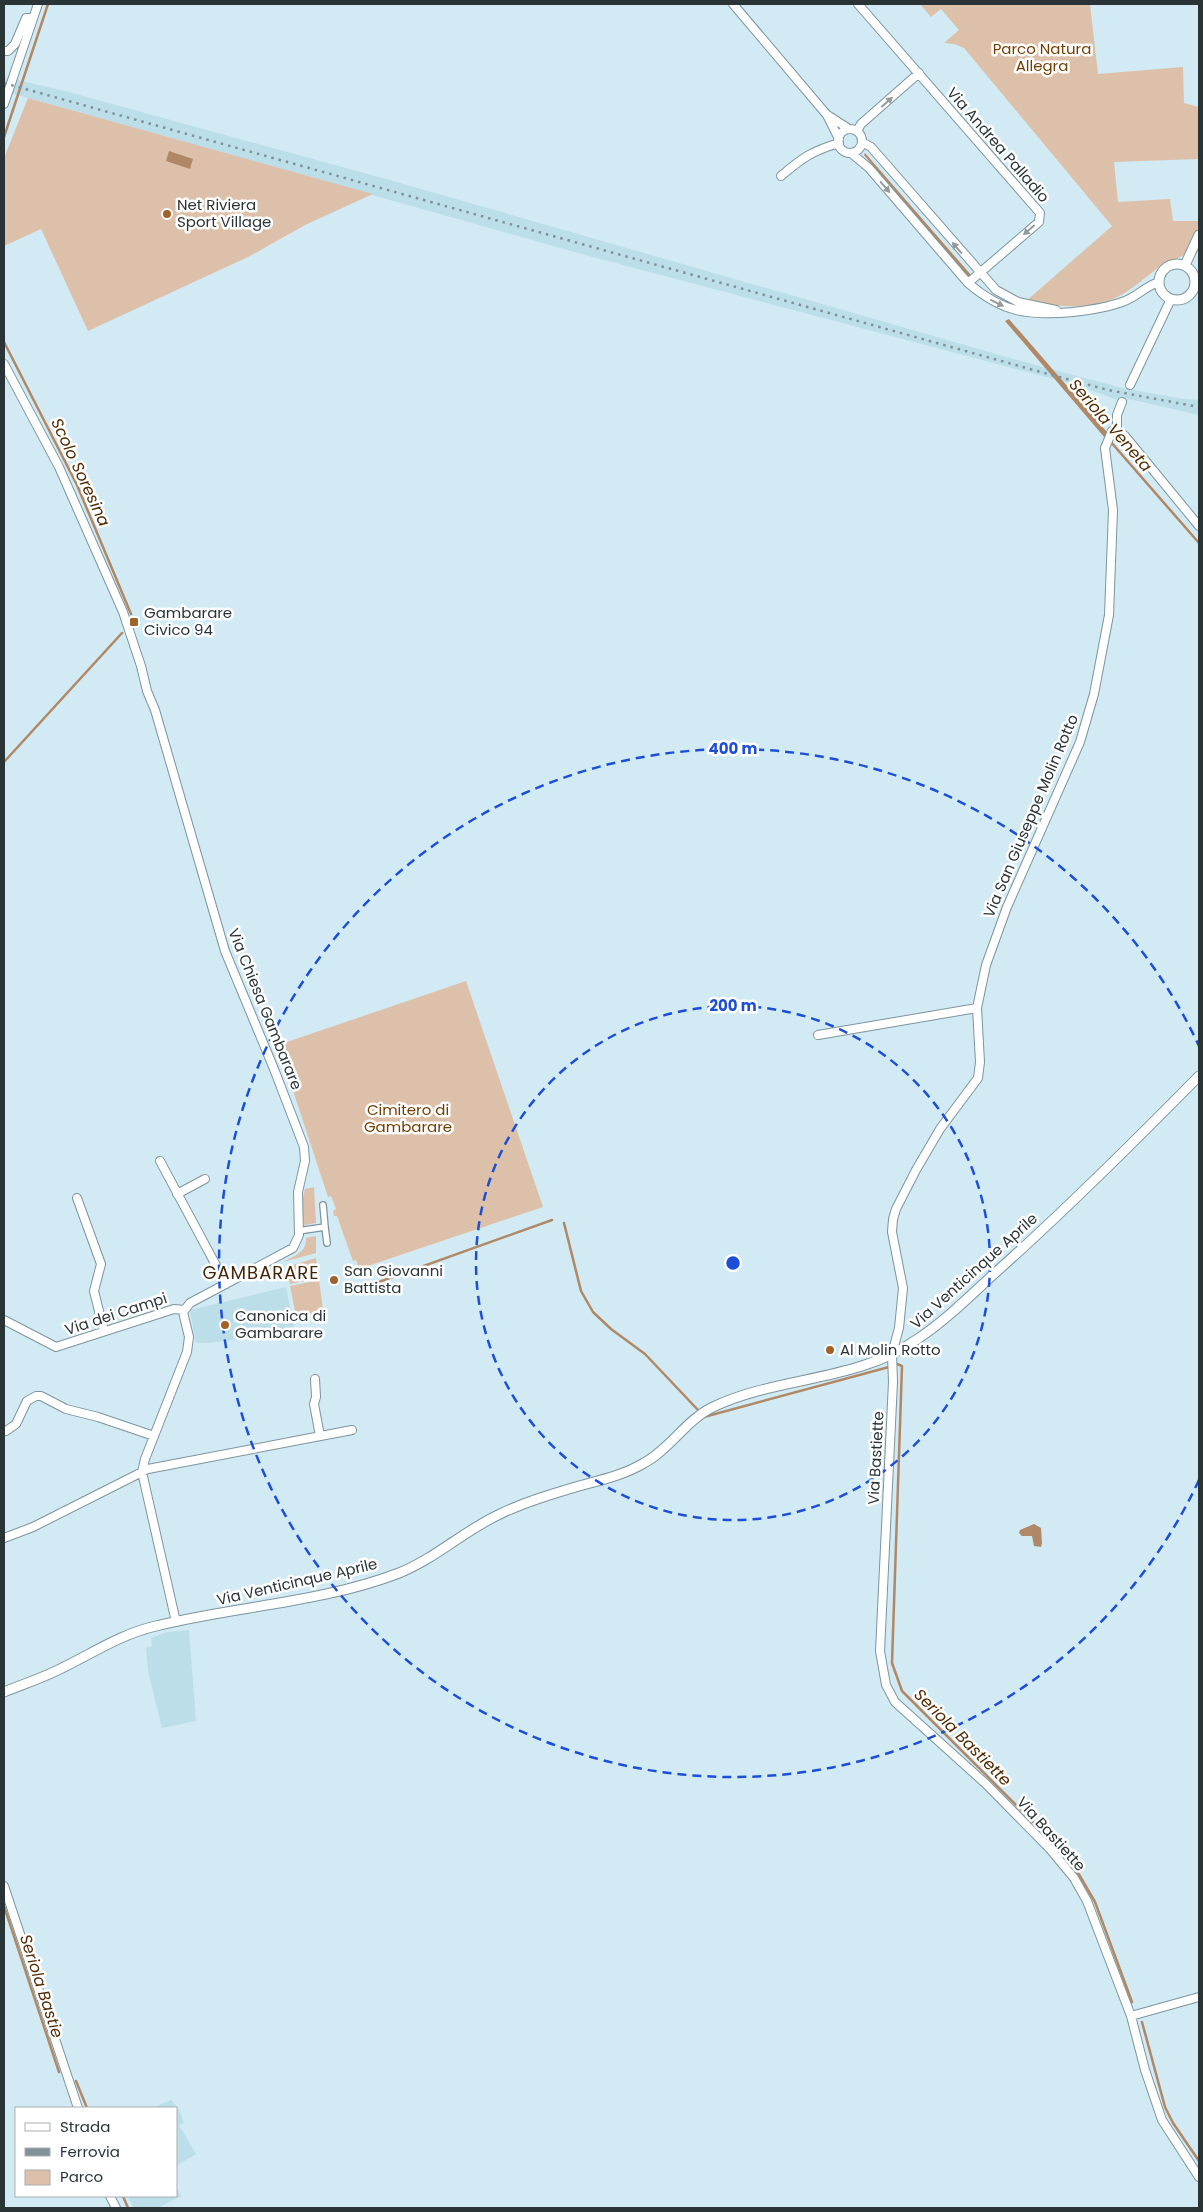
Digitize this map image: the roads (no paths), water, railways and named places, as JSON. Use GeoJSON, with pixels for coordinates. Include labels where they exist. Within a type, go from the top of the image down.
{"type":"FeatureCollection","features":[{"type":"Feature","properties":{"kind":"street"},"geometry":{"type":"LineString","coordinates":[[4,104],[38,4]]}},
{"type":"Feature","properties":{"kind":"street"},"geometry":{"type":"LineString","coordinates":[[733,4],[827,115],[842,149],[851,153],[869,168],[968,283],[986,297],[1012,309],[1046,314],[1071,312],[1101,309],[1124,302],[1145,288],[1159,282]]}},
{"type":"Feature","properties":{"kind":"street","name":"Via Andrea Palladio"},"geometry":{"type":"LineString","coordinates":[[858,4],[1040,215],[1038,222],[979,273]]}},
{"type":"Feature","properties":{"kind":"street"},"geometry":{"type":"LineString","coordinates":[[4,51],[8,51],[15,44],[26,18],[32,18]]}},
{"type":"Feature","properties":{"kind":"street"},"geometry":{"type":"LineString","coordinates":[[839,141],[841,133],[853,130],[862,124],[919,74]]}},
{"type":"Feature","properties":{"kind":"street"},"geometry":{"type":"LineString","coordinates":[[827,115],[861,136],[862,142],[859,148],[851,153]]}},
{"type":"Feature","properties":{"kind":"street"},"geometry":{"type":"LineString","coordinates":[[781,176],[815,150],[839,141]]}},
{"type":"Feature","properties":{"kind":"street"},"geometry":{"type":"LineString","coordinates":[[862,142],[870,148],[996,290],[1010,298],[1033,306],[1071,312]]}},
{"type":"Feature","properties":{"kind":"street"},"geometry":{"type":"LineString","coordinates":[[1185,266],[1199,235]]}},
{"type":"Feature","properties":{"kind":"street"},"geometry":{"type":"LineString","coordinates":[[1170,266],[1185,266],[1194,274],[1197,290],[1184,299],[1171,299],[1162,292],[1159,282],[1161,274],[1170,266]]}},
{"type":"Feature","properties":{"kind":"street"},"geometry":{"type":"LineString","coordinates":[[968,283],[979,273]]}},
{"type":"Feature","properties":{"kind":"street"},"geometry":{"type":"LineString","coordinates":[[1130,385],[1171,299]]}},
{"type":"Feature","properties":{"kind":"street","name":"Via Chiesa Gambarare"},"geometry":{"type":"LineString","coordinates":[[4,364],[60,467],[127,622],[141,666],[145,686],[155,710],[225,951],[304,1147],[305,1161],[298,1192],[297,1243],[293,1248],[190,1303],[184,1310]]}},
{"type":"Feature","properties":{"kind":"street","name":"Via San Giuseppe Molin Rotto"},"geometry":{"type":"LineString","coordinates":[[892,1354],[900,1328],[903,1288],[892,1232],[896,1209],[940,1129],[978,1078],[980,1062],[977,1008],[982,979],[994,941],[1019,880],[1080,742],[1094,694],[1109,615],[1113,550],[1112,501],[1106,444],[1114,431],[1122,402]]}},
{"type":"Feature","properties":{"kind":"street"},"geometry":{"type":"LineString","coordinates":[[1114,431],[1124,436],[1199,526]]}},
{"type":"Feature","properties":{"kind":"street"},"geometry":{"type":"LineString","coordinates":[[818,1035],[977,1008]]}},
{"type":"Feature","properties":{"kind":"street","name":"Via Venticinque Aprile"},"geometry":{"type":"LineString","coordinates":[[4,1692],[58,1670],[121,1636],[176,1622],[340,1590],[400,1572],[428,1558],[479,1525],[500,1514],[545,1497],[605,1479],[646,1462],[674,1440],[699,1415],[713,1408],[751,1394],[850,1369],[892,1354],[934,1327],[1019,1252],[1199,1076]]}},
{"type":"Feature","properties":{"kind":"street"},"geometry":{"type":"LineString","coordinates":[[160,1161],[226,1284]]}},
{"type":"Feature","properties":{"kind":"street"},"geometry":{"type":"LineString","coordinates":[[177,1194],[205,1179]]}},
{"type":"Feature","properties":{"kind":"street"},"geometry":{"type":"LineString","coordinates":[[78,1198],[101,1264],[94,1291],[104,1331]]}},
{"type":"Feature","properties":{"kind":"street"},"geometry":{"type":"LineString","coordinates":[[323,1206],[327,1243]]}},
{"type":"Feature","properties":{"kind":"street"},"geometry":{"type":"LineString","coordinates":[[298,1231],[325,1226]]}},
{"type":"Feature","properties":{"kind":"street","name":"Via dei Campi"},"geometry":{"type":"LineString","coordinates":[[4,1320],[56,1347],[174,1309],[184,1310]]}},
{"type":"Feature","properties":{"kind":"street"},"geometry":{"type":"LineString","coordinates":[[176,1622],[142,1472],[154,1436],[183,1365],[189,1342],[184,1310]]}},
{"type":"Feature","properties":{"kind":"street","name":"Via Bastiette"},"geometry":{"type":"LineString","coordinates":[[892,1354],[893,1382],[880,1651],[886,1686],[901,1709],[986,1784],[1050,1849],[1074,1878],[1087,1901],[1131,2016],[1162,2120],[1199,2177]]}},
{"type":"Feature","properties":{"kind":"street"},"geometry":{"type":"LineString","coordinates":[[315,1379],[316,1397],[314,1404],[320,1436]]}},
{"type":"Feature","properties":{"kind":"street"},"geometry":{"type":"LineString","coordinates":[[6,1431],[16,1424],[27,1401],[36,1396],[42,1396],[66,1409],[98,1417],[154,1436]]}},
{"type":"Feature","properties":{"kind":"street"},"geometry":{"type":"LineString","coordinates":[[4,1538],[33,1527],[150,1469],[352,1430]]}},
{"type":"Feature","properties":{"kind":"street"},"geometry":{"type":"LineString","coordinates":[[4,1886],[78,2107]]}},
{"type":"Feature","properties":{"kind":"street"},"geometry":{"type":"LineString","coordinates":[[1131,2016],[1199,1997]]}},
{"type":"Feature","properties":{"kind":"waterway","name":"Scolo Soresina"},"geometry":{"type":"LineString","coordinates":[[4,137],[48,4]]}},
{"type":"Feature","properties":{"kind":"waterway","name":"Scolo Soresina"},"geometry":{"type":"LineString","coordinates":[[4,342],[77,485],[131,614]]}},
{"type":"Feature","properties":{"kind":"waterway","name":"Seriola Veneta"},"geometry":{"type":"LineString","coordinates":[[1110,441],[1199,543]]}},
{"type":"Feature","properties":{"kind":"waterway","name":"Scolo Soresina"},"geometry":{"type":"LineString","coordinates":[[4,762],[122,633]]}},
{"type":"Feature","properties":{"kind":"waterway"},"geometry":{"type":"LineString","coordinates":[[376,1283],[552,1220]]}},
{"type":"Feature","properties":{"kind":"waterway"},"geometry":{"type":"LineString","coordinates":[[564,1223],[581,1291],[593,1312],[611,1329],[645,1354],[698,1410]]}},
{"type":"Feature","properties":{"kind":"waterway","name":"Seriola Bastiette"},"geometry":{"type":"LineString","coordinates":[[897,1364],[902,1366],[892,1663],[902,1691],[1070,1859],[1095,1902],[1132,2002]]}},
{"type":"Feature","properties":{"kind":"waterway"},"geometry":{"type":"LineString","coordinates":[[704,1417],[889,1367]]}},
{"type":"Feature","properties":{"kind":"waterway","name":"Seriola Bastie"},"geometry":{"type":"LineString","coordinates":[[4,1906],[59,2072]]}},
{"type":"Feature","properties":{"kind":"waterway","name":"Seriola Bastiette"},"geometry":{"type":"LineString","coordinates":[[1142,2022],[1165,2107],[1173,2123],[1199,2161]]}},
{"type":"Feature","properties":{"kind":"waterway","name":"Seriola Bastie"},"geometry":{"type":"LineString","coordinates":[[76,2081],[87,2107]]}},
{"type":"Feature","properties":{"kind":"waterway","name":"Seriola Bastie"},"geometry":{"type":"LineString","coordinates":[[123,2197],[128,2208]]}},
{"type":"Feature","properties":{"kind":"railway"},"geometry":{"type":"LineString","coordinates":[[4,83],[1048,374],[1108,390],[1199,407]]}},
{"type":"Feature","properties":{"kind":"place","name":"Net Riviera Sport Village"},"geometry":{"type":"Point","coordinates":[167,214]}},
{"type":"Feature","properties":{"kind":"place","name":"Gambarare Civico 94"},"geometry":{"type":"Point","coordinates":[134,622]}},
{"type":"Feature","properties":{"kind":"place","name":"San Giovanni Battista"},"geometry":{"type":"Point","coordinates":[334,1280]}},
{"type":"Feature","properties":{"kind":"place","name":"Canonica di Gambarare"},"geometry":{"type":"Point","coordinates":[225,1325]}},
{"type":"Feature","properties":{"kind":"place","name":"Al Molin Rotto"},"geometry":{"type":"Point","coordinates":[830,1350]}},
{"type":"Feature","properties":{"kind":"district","name":"GAMBARARE"},"geometry":{"type":"Point","coordinates":[261,1273]}},
{"type":"Feature","properties":{"kind":"park label","name":"Parco Natura Allegra"},"geometry":{"type":"Point","coordinates":[1042,58]}},
{"type":"Feature","properties":{"kind":"park label","name":"Cimitero di Gambarare"},"geometry":{"type":"Point","coordinates":[408,1118]}}]}
